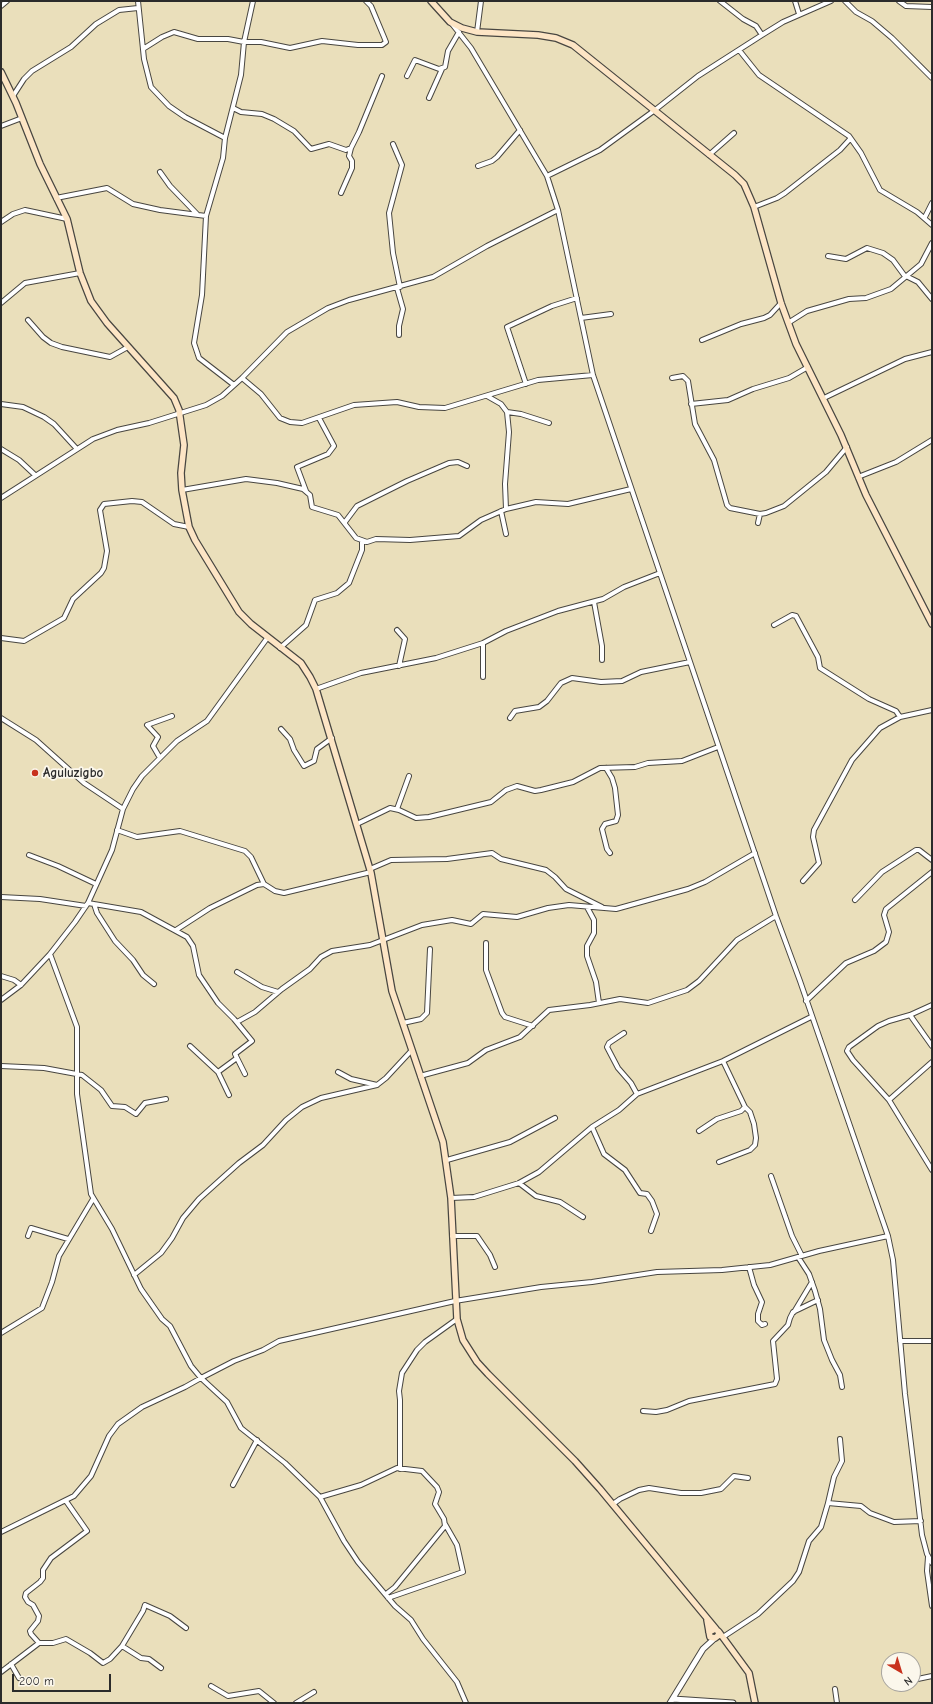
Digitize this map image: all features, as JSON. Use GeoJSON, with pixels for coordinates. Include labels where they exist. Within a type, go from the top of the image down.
{"type":"FeatureCollection","features":[{"type":"Feature","properties":{"kind":"main road"},"geometry":{"type":"LineString","coordinates":[[431,1],[450,22],[462,28],[477,32],[538,35],[556,38],[573,45],[735,175],[744,184],[754,207],[781,304],[788,323],[847,446],[866,495],[932,624]]}},
{"type":"Feature","properties":{"kind":"main road"},"geometry":{"type":"LineString","coordinates":[[1,72],[13,96],[40,164],[67,219],[80,272],[91,301],[128,347],[174,398],[180,412],[184,445],[181,473],[182,490],[189,527],[198,546],[231,601],[251,624],[301,663],[316,689],[371,871],[392,991],[440,1134],[447,1160],[451,1198],[456,1319],[463,1340],[477,1362],[501,1388],[575,1461],[613,1504],[723,1637],[749,1674],[755,1703]]}},
{"type":"Feature","properties":{"kind":"main road"},"geometry":{"type":"LineString","coordinates":[[703,1613],[708,1624],[711,1638],[716,1638],[727,1643]]}},
{"type":"Feature","properties":{"kind":"main road"},"geometry":{"type":"LineString","coordinates":[[709,1633],[712,1629],[718,1631]]}},
{"type":"Feature","properties":{"kind":"main road"},"geometry":{"type":"LineString","coordinates":[[716,1638],[718,1631]]}},
{"type":"Feature","properties":{"kind":"street"},"geometry":{"type":"LineString","coordinates":[[1,6],[7,1]]}},
{"type":"Feature","properties":{"kind":"street"},"geometry":{"type":"LineString","coordinates":[[138,1],[143,49],[149,81],[161,98],[185,117],[225,138]]}},
{"type":"Feature","properties":{"kind":"street"},"geometry":{"type":"LineString","coordinates":[[234,385],[200,358],[194,349],[195,331],[202,295],[206,216],[223,158],[225,138],[244,62],[244,42],[253,1]]}},
{"type":"Feature","properties":{"kind":"street"},"geometry":{"type":"LineString","coordinates":[[143,49],[162,37],[174,32],[198,39],[228,39],[244,42],[269,43],[290,48],[322,41],[358,45],[385,44],[384,37],[371,6],[366,1]]}},
{"type":"Feature","properties":{"kind":"street"},"geometry":{"type":"LineString","coordinates":[[477,32],[481,1]]}},
{"type":"Feature","properties":{"kind":"street"},"geometry":{"type":"LineString","coordinates":[[720,1],[756,26],[762,35]]}},
{"type":"Feature","properties":{"kind":"street"},"geometry":{"type":"LineString","coordinates":[[795,1],[799,14]]}},
{"type":"Feature","properties":{"kind":"street"},"geometry":{"type":"LineString","coordinates":[[547,176],[600,150],[655,110],[698,76],[762,35],[799,14],[831,1]]}},
{"type":"Feature","properties":{"kind":"street"},"geometry":{"type":"LineString","coordinates":[[846,1],[856,12],[872,21],[892,38],[932,78]]}},
{"type":"Feature","properties":{"kind":"street"},"geometry":{"type":"LineString","coordinates":[[899,1],[906,6],[932,7]]}},
{"type":"Feature","properties":{"kind":"street"},"geometry":{"type":"LineString","coordinates":[[923,6],[925,1]]}},
{"type":"Feature","properties":{"kind":"street"},"geometry":{"type":"LineString","coordinates":[[13,96],[24,78],[32,71],[71,47],[101,21],[119,10],[138,8]]}},
{"type":"Feature","properties":{"kind":"street"},"geometry":{"type":"LineString","coordinates":[[450,22],[472,48],[547,176],[558,210],[592,375],[776,916],[888,1236],[893,1260],[900,1341],[924,1546],[932,1563]]}},
{"type":"Feature","properties":{"kind":"street"},"geometry":{"type":"LineString","coordinates":[[429,98],[442,69],[445,67],[448,51],[459,32]]}},
{"type":"Feature","properties":{"kind":"street"},"geometry":{"type":"LineString","coordinates":[[739,50],[759,75],[847,134],[861,153],[880,190],[925,217],[932,225]]}},
{"type":"Feature","properties":{"kind":"street"},"geometry":{"type":"LineString","coordinates":[[407,76],[415,60],[442,69]]}},
{"type":"Feature","properties":{"kind":"street"},"geometry":{"type":"LineString","coordinates":[[341,193],[352,168],[352,161],[349,156],[351,148],[382,76]]}},
{"type":"Feature","properties":{"kind":"street"},"geometry":{"type":"LineString","coordinates":[[233,108],[241,112],[262,114],[274,119],[294,131],[311,149],[329,144],[346,150],[351,148]]}},
{"type":"Feature","properties":{"kind":"street"},"geometry":{"type":"LineString","coordinates":[[1,126],[22,118]]}},
{"type":"Feature","properties":{"kind":"street"},"geometry":{"type":"LineString","coordinates":[[478,166],[492,161],[497,157],[520,130]]}},
{"type":"Feature","properties":{"kind":"street"},"geometry":{"type":"LineString","coordinates":[[709,155],[734,133]]}},
{"type":"Feature","properties":{"kind":"street"},"geometry":{"type":"LineString","coordinates":[[754,207],[777,198],[785,193],[840,150],[850,139]]}},
{"type":"Feature","properties":{"kind":"street"},"geometry":{"type":"LineString","coordinates":[[394,144],[402,165],[389,213],[398,287],[404,309],[398,326],[399,335]]}},
{"type":"Feature","properties":{"kind":"street"},"geometry":{"type":"LineString","coordinates":[[160,172],[170,186],[198,214]]}},
{"type":"Feature","properties":{"kind":"street"},"geometry":{"type":"LineString","coordinates":[[56,198],[107,188],[125,200],[137,205],[160,210],[206,216]]}},
{"type":"Feature","properties":{"kind":"street"},"geometry":{"type":"LineString","coordinates":[[925,217],[932,203]]}},
{"type":"Feature","properties":{"kind":"street"},"geometry":{"type":"LineString","coordinates":[[1,222],[13,214],[25,210],[67,219]]}},
{"type":"Feature","properties":{"kind":"street"},"geometry":{"type":"LineString","coordinates":[[1,498],[76,448],[93,439],[117,430],[206,405],[222,396],[242,378],[276,342],[302,322],[349,300],[433,277],[487,246],[558,210]]}},
{"type":"Feature","properties":{"kind":"street"},"geometry":{"type":"LineString","coordinates":[[788,323],[800,314],[815,308],[849,299],[866,298],[883,293],[921,264],[932,243]]}},
{"type":"Feature","properties":{"kind":"street"},"geometry":{"type":"LineString","coordinates":[[828,256],[846,259],[863,248],[872,249],[889,256],[899,271],[918,282],[932,299]]}},
{"type":"Feature","properties":{"kind":"street"},"geometry":{"type":"LineString","coordinates":[[1,303],[25,282],[80,272]]}},
{"type":"Feature","properties":{"kind":"street"},"geometry":{"type":"LineString","coordinates":[[526,384],[507,327],[552,306],[577,298]]}},
{"type":"Feature","properties":{"kind":"street"},"geometry":{"type":"LineString","coordinates":[[702,340],[741,324],[764,318],[770,315],[781,304]]}},
{"type":"Feature","properties":{"kind":"street"},"geometry":{"type":"LineString","coordinates":[[581,318],[611,314]]}},
{"type":"Feature","properties":{"kind":"street"},"geometry":{"type":"LineString","coordinates":[[28,320],[43,337],[51,343],[62,347],[110,357],[128,347]]}},
{"type":"Feature","properties":{"kind":"street"},"geometry":{"type":"LineString","coordinates":[[824,398],[905,359],[932,352]]}},
{"type":"Feature","properties":{"kind":"street"},"geometry":{"type":"LineString","coordinates":[[691,404],[728,400],[748,391],[788,378],[808,367]]}},
{"type":"Feature","properties":{"kind":"street"},"geometry":{"type":"LineString","coordinates":[[242,378],[261,394],[283,420],[302,423],[354,406],[397,402],[419,406],[445,408],[538,380],[592,375]]}},
{"type":"Feature","properties":{"kind":"street"},"geometry":{"type":"LineString","coordinates":[[672,378],[683,376],[686,378],[691,392],[691,404],[695,424],[714,460],[728,506],[760,514],[774,510],[794,499],[826,472],[847,446]]}},
{"type":"Feature","properties":{"kind":"street"},"geometry":{"type":"LineString","coordinates":[[487,396],[501,404],[507,412],[509,432],[505,484],[506,509]]}},
{"type":"Feature","properties":{"kind":"street"},"geometry":{"type":"LineString","coordinates":[[1,404],[23,407],[44,417],[54,424],[76,448]]}},
{"type":"Feature","properties":{"kind":"street"},"geometry":{"type":"LineString","coordinates":[[507,412],[521,414],[549,424]]}},
{"type":"Feature","properties":{"kind":"street"},"geometry":{"type":"LineString","coordinates":[[319,418],[334,446],[328,454],[297,467],[306,491],[310,495],[312,507],[338,515],[356,538],[362,541],[367,542],[376,538],[410,540],[459,536],[481,520],[506,509],[536,502],[568,504],[631,489]]}},
{"type":"Feature","properties":{"kind":"street"},"geometry":{"type":"LineString","coordinates":[[858,477],[896,462],[932,440]]}},
{"type":"Feature","properties":{"kind":"street"},"geometry":{"type":"LineString","coordinates":[[1,449],[23,463],[35,475]]}},
{"type":"Feature","properties":{"kind":"street"},"geometry":{"type":"LineString","coordinates":[[345,522],[357,506],[407,481],[449,463],[458,462],[467,466]]}},
{"type":"Feature","properties":{"kind":"street"},"geometry":{"type":"LineString","coordinates":[[182,490],[246,479],[277,483],[306,491]]}},
{"type":"Feature","properties":{"kind":"street"},"geometry":{"type":"LineString","coordinates":[[1,638],[24,641],[64,618],[73,599],[101,574],[104,568],[107,551],[100,510],[104,504],[132,501],[142,502],[174,524],[189,527]]}},
{"type":"Feature","properties":{"kind":"street"},"geometry":{"type":"LineString","coordinates":[[501,511],[506,534]]}},
{"type":"Feature","properties":{"kind":"street"},"geometry":{"type":"LineString","coordinates":[[758,523],[760,514]]}},
{"type":"Feature","properties":{"kind":"street"},"geometry":{"type":"LineString","coordinates":[[280,648],[306,625],[315,600],[336,593],[349,583],[362,550],[362,541]]}},
{"type":"Feature","properties":{"kind":"street"},"geometry":{"type":"LineString","coordinates":[[316,689],[361,673],[436,658],[483,643],[506,631],[558,611],[603,600],[624,587],[660,573]]}},
{"type":"Feature","properties":{"kind":"street"},"geometry":{"type":"LineString","coordinates":[[594,602],[602,646],[602,660]]}},
{"type":"Feature","properties":{"kind":"street"},"geometry":{"type":"LineString","coordinates":[[774,625],[792,616],[796,616],[818,657],[820,668],[837,679],[845,682],[869,699],[896,711],[900,717]]}},
{"type":"Feature","properties":{"kind":"street"},"geometry":{"type":"LineString","coordinates":[[397,630],[405,639],[399,666]]}},
{"type":"Feature","properties":{"kind":"street"},"geometry":{"type":"LineString","coordinates":[[1,1000],[21,985],[50,954],[87,904],[112,850],[123,809],[142,776],[185,735],[200,727],[211,717],[268,637]]}},
{"type":"Feature","properties":{"kind":"street"},"geometry":{"type":"LineString","coordinates":[[483,643],[483,677]]}},
{"type":"Feature","properties":{"kind":"street"},"geometry":{"type":"LineString","coordinates":[[510,718],[516,711],[539,707],[561,683],[572,678],[601,682],[622,681],[641,672],[690,662]]}},
{"type":"Feature","properties":{"kind":"street"},"geometry":{"type":"LineString","coordinates":[[803,881],[819,863],[813,837],[814,830],[852,760],[876,731],[900,717],[932,710]]}},
{"type":"Feature","properties":{"kind":"street"},"geometry":{"type":"LineString","coordinates":[[160,758],[153,746],[158,737],[146,725],[172,716]]}},
{"type":"Feature","properties":{"kind":"street"},"geometry":{"type":"LineString","coordinates":[[1,718],[36,740],[84,782],[123,809]]}},
{"type":"Feature","properties":{"kind":"street"},"geometry":{"type":"LineString","coordinates":[[281,729],[290,739],[294,750],[304,766],[314,761],[317,749],[332,738]]}},
{"type":"Feature","properties":{"kind":"street"},"geometry":{"type":"LineString","coordinates":[[357,824],[390,808],[397,809],[416,818],[428,817],[491,802],[512,787],[521,786],[541,790],[573,782],[593,770],[636,767],[648,763],[682,761],[718,747]]}},
{"type":"Feature","properties":{"kind":"street"},"geometry":{"type":"LineString","coordinates":[[606,768],[612,778],[615,788],[618,815],[616,820],[605,824],[602,829],[607,849],[610,853]]}},
{"type":"Feature","properties":{"kind":"street"},"geometry":{"type":"LineString","coordinates":[[397,809],[409,776]]}},
{"type":"Feature","properties":{"kind":"street"},"geometry":{"type":"LineString","coordinates":[[117,830],[138,838],[180,832],[245,851],[251,857],[264,884]]}},
{"type":"Feature","properties":{"kind":"street"},"geometry":{"type":"LineString","coordinates":[[855,900],[882,872],[916,850],[919,850],[932,860]]}},
{"type":"Feature","properties":{"kind":"street"},"geometry":{"type":"LineString","coordinates":[[176,930],[210,908],[257,885],[264,884],[279,892],[291,892],[371,871],[391,860],[446,859],[492,853],[501,859],[546,870],[555,877],[566,890],[602,907]]}},
{"type":"Feature","properties":{"kind":"street"},"geometry":{"type":"LineString","coordinates":[[237,1022],[255,1012],[278,992],[310,969],[321,957],[332,951],[370,945],[422,925],[452,920],[471,924],[483,914],[517,917],[569,905],[616,909],[688,889],[755,853]]}},
{"type":"Feature","properties":{"kind":"street"},"geometry":{"type":"LineString","coordinates":[[29,855],[51,862],[96,884]]}},
{"type":"Feature","properties":{"kind":"street"},"geometry":{"type":"LineString","coordinates":[[806,1001],[846,964],[874,951],[886,942],[889,932],[884,915],[886,909],[932,872]]}},
{"type":"Feature","properties":{"kind":"street"},"geometry":{"type":"LineString","coordinates":[[1,897],[94,904],[141,912],[176,930],[190,941],[199,975],[211,994],[252,1041],[235,1054],[245,1074]]}},
{"type":"Feature","properties":{"kind":"street"},"geometry":{"type":"LineString","coordinates":[[94,904],[97,913],[114,941],[133,960],[143,975],[154,984]]}},
{"type":"Feature","properties":{"kind":"street"},"geometry":{"type":"LineString","coordinates":[[587,907],[594,920],[594,930],[587,946],[587,956],[596,982],[599,1003]]}},
{"type":"Feature","properties":{"kind":"street"},"geometry":{"type":"LineString","coordinates":[[420,1076],[468,1062],[486,1050],[520,1037],[549,1010],[620,999],[648,1003],[687,990],[699,981],[737,940],[776,916]]}},
{"type":"Feature","properties":{"kind":"street"},"geometry":{"type":"LineString","coordinates":[[486,943],[486,970],[502,1013],[505,1017],[533,1026]]}},
{"type":"Feature","properties":{"kind":"street"},"geometry":{"type":"LineString","coordinates":[[403,1023],[421,1019],[427,1013],[430,949]]}},
{"type":"Feature","properties":{"kind":"street"},"geometry":{"type":"LineString","coordinates":[[50,954],[75,1018],[77,1042],[77,1096],[87,1178],[93,1199],[112,1230],[134,1275],[162,1320],[170,1326],[187,1360],[201,1378],[227,1402],[241,1428],[285,1463],[320,1497],[344,1541],[358,1562],[395,1606],[411,1620],[432,1651],[457,1682],[466,1703]]}},
{"type":"Feature","properties":{"kind":"street"},"geometry":{"type":"LineString","coordinates":[[237,972],[262,987],[278,992]]}},
{"type":"Feature","properties":{"kind":"street"},"geometry":{"type":"LineString","coordinates":[[1,976],[14,980],[21,985]]}},
{"type":"Feature","properties":{"kind":"street"},"geometry":{"type":"LineString","coordinates":[[932,1005],[910,1015],[878,1026],[847,1050],[853,1060],[889,1100],[932,1170]]}},
{"type":"Feature","properties":{"kind":"street"},"geometry":{"type":"LineString","coordinates":[[910,1015],[932,1046]]}},
{"type":"Feature","properties":{"kind":"street"},"geometry":{"type":"LineString","coordinates":[[451,1198],[474,1197],[519,1183],[539,1172],[592,1127],[619,1110],[637,1094],[723,1061],[812,1018]]}},
{"type":"Feature","properties":{"kind":"street"},"geometry":{"type":"LineString","coordinates":[[624,1033],[609,1043],[607,1047],[618,1068],[631,1083],[637,1094]]}},
{"type":"Feature","properties":{"kind":"street"},"geometry":{"type":"LineString","coordinates":[[190,1046],[218,1072],[229,1095]]}},
{"type":"Feature","properties":{"kind":"street"},"geometry":{"type":"LineString","coordinates":[[134,1275],[160,1252],[172,1238],[183,1218],[199,1199],[239,1163],[263,1145],[286,1120],[302,1107],[321,1098],[377,1085],[386,1078],[412,1050]]}},
{"type":"Feature","properties":{"kind":"street"},"geometry":{"type":"LineString","coordinates":[[218,1072],[237,1058]]}},
{"type":"Feature","properties":{"kind":"street"},"geometry":{"type":"LineString","coordinates":[[719,1162],[750,1150],[755,1145],[756,1138],[753,1119],[750,1112],[745,1107],[723,1061]]}},
{"type":"Feature","properties":{"kind":"street"},"geometry":{"type":"LineString","coordinates":[[889,1100],[932,1062]]}},
{"type":"Feature","properties":{"kind":"street"},"geometry":{"type":"LineString","coordinates":[[1,1066],[44,1068],[82,1075],[97,1085],[112,1106],[125,1107],[136,1114],[145,1103],[166,1099]]}},
{"type":"Feature","properties":{"kind":"street"},"geometry":{"type":"LineString","coordinates":[[338,1072],[351,1079],[377,1085]]}},
{"type":"Feature","properties":{"kind":"street"},"geometry":{"type":"LineString","coordinates":[[699,1131],[717,1119],[741,1111],[745,1107]]}},
{"type":"Feature","properties":{"kind":"street"},"geometry":{"type":"LineString","coordinates":[[447,1160],[510,1142],[555,1118]]}},
{"type":"Feature","properties":{"kind":"street"},"geometry":{"type":"LineString","coordinates":[[592,1127],[604,1154],[625,1170],[640,1193],[647,1194],[652,1201],[657,1214],[651,1231]]}},
{"type":"Feature","properties":{"kind":"street"},"geometry":{"type":"LineString","coordinates":[[771,1176],[792,1236],[812,1281],[818,1300],[824,1340],[840,1375],[842,1388]]}},
{"type":"Feature","properties":{"kind":"street"},"geometry":{"type":"LineString","coordinates":[[519,1183],[536,1196],[560,1202],[583,1217]]}},
{"type":"Feature","properties":{"kind":"street"},"geometry":{"type":"LineString","coordinates":[[1,1333],[42,1308],[52,1282],[59,1256],[93,1199]]}},
{"type":"Feature","properties":{"kind":"street"},"geometry":{"type":"LineString","coordinates":[[28,1236],[32,1228],[68,1239]]}},
{"type":"Feature","properties":{"kind":"street"},"geometry":{"type":"LineString","coordinates":[[452,1236],[477,1236],[490,1255],[495,1267]]}},
{"type":"Feature","properties":{"kind":"street"},"geometry":{"type":"LineString","coordinates":[[1,1532],[74,1496],[84,1486],[98,1463],[109,1436],[118,1424],[142,1407],[185,1387],[234,1361],[263,1350],[279,1341],[455,1301],[541,1287],[592,1282],[657,1272],[749,1268],[770,1265],[800,1256],[888,1236]]}},
{"type":"Feature","properties":{"kind":"street"},"geometry":{"type":"LineString","coordinates":[[749,1268],[754,1285],[762,1302],[758,1314],[758,1321],[762,1325],[766,1324]]}},
{"type":"Feature","properties":{"kind":"street"},"geometry":{"type":"LineString","coordinates":[[643,1411],[656,1412],[672,1409],[689,1401],[775,1384],[777,1379],[773,1341],[788,1325],[793,1312],[812,1281]]}},
{"type":"Feature","properties":{"kind":"street"},"geometry":{"type":"LineString","coordinates":[[793,1312],[818,1300]]}},
{"type":"Feature","properties":{"kind":"street"},"geometry":{"type":"LineString","coordinates":[[400,1469],[399,1391],[402,1374],[417,1350],[424,1342],[456,1319]]}},
{"type":"Feature","properties":{"kind":"street"},"geometry":{"type":"LineString","coordinates":[[900,1341],[932,1342]]}},
{"type":"Feature","properties":{"kind":"street"},"geometry":{"type":"LineString","coordinates":[[723,1637],[758,1614],[793,1581],[799,1572],[808,1541],[821,1527],[834,1476],[842,1461],[840,1439]]}},
{"type":"Feature","properties":{"kind":"street"},"geometry":{"type":"LineString","coordinates":[[233,1485],[257,1440]]}},
{"type":"Feature","properties":{"kind":"street"},"geometry":{"type":"LineString","coordinates":[[320,1497],[361,1485],[394,1469],[422,1471],[437,1487],[439,1492],[435,1504],[454,1536],[463,1572],[387,1596]]}},
{"type":"Feature","properties":{"kind":"street"},"geometry":{"type":"LineString","coordinates":[[613,1504],[639,1490],[649,1488],[681,1493],[701,1493],[721,1489],[734,1476],[748,1478]]}},
{"type":"Feature","properties":{"kind":"street"},"geometry":{"type":"LineString","coordinates":[[39,1643],[30,1631],[38,1620],[39,1616],[33,1605],[28,1602],[25,1597],[26,1593],[43,1578],[43,1570],[51,1558],[86,1531],[66,1500]]}},
{"type":"Feature","properties":{"kind":"street"},"geometry":{"type":"LineString","coordinates":[[828,1503],[861,1506],[870,1513],[894,1522],[921,1521]]}},
{"type":"Feature","properties":{"kind":"street"},"geometry":{"type":"LineString","coordinates":[[387,1596],[446,1524]]}},
{"type":"Feature","properties":{"kind":"street"},"geometry":{"type":"LineString","coordinates":[[928,1557],[927,1571],[932,1606]]}},
{"type":"Feature","properties":{"kind":"street"},"geometry":{"type":"LineString","coordinates":[[927,1571],[932,1566]]}},
{"type":"Feature","properties":{"kind":"street"},"geometry":{"type":"LineString","coordinates":[[1,1672],[39,1643],[53,1643],[66,1639],[90,1652],[102,1663],[110,1659],[122,1646],[145,1605],[170,1616],[186,1628]]}},
{"type":"Feature","properties":{"kind":"street"},"geometry":{"type":"LineString","coordinates":[[709,1633],[703,1650],[672,1701],[734,1703]]}},
{"type":"Feature","properties":{"kind":"street"},"geometry":{"type":"LineString","coordinates":[[703,1650],[716,1638]]}},
{"type":"Feature","properties":{"kind":"street"},"geometry":{"type":"LineString","coordinates":[[122,1646],[141,1658],[149,1659],[161,1668]]}},
{"type":"Feature","properties":{"kind":"street"},"geometry":{"type":"LineString","coordinates":[[12,1664],[19,1678]]}},
{"type":"Feature","properties":{"kind":"street"},"geometry":{"type":"LineString","coordinates":[[921,1678],[932,1676]]}},
{"type":"Feature","properties":{"kind":"street"},"geometry":{"type":"LineString","coordinates":[[211,1686],[228,1696],[259,1691],[274,1703]]}},
{"type":"Feature","properties":{"kind":"street"},"geometry":{"type":"LineString","coordinates":[[835,1689],[837,1703]]}},
{"type":"Feature","properties":{"kind":"street"},"geometry":{"type":"LineString","coordinates":[[296,1703],[314,1692]]}},
{"type":"Feature","properties":{"kind":"place","name":"Aguluzigbo"},"geometry":{"type":"Point","coordinates":[35,773]}}]}
